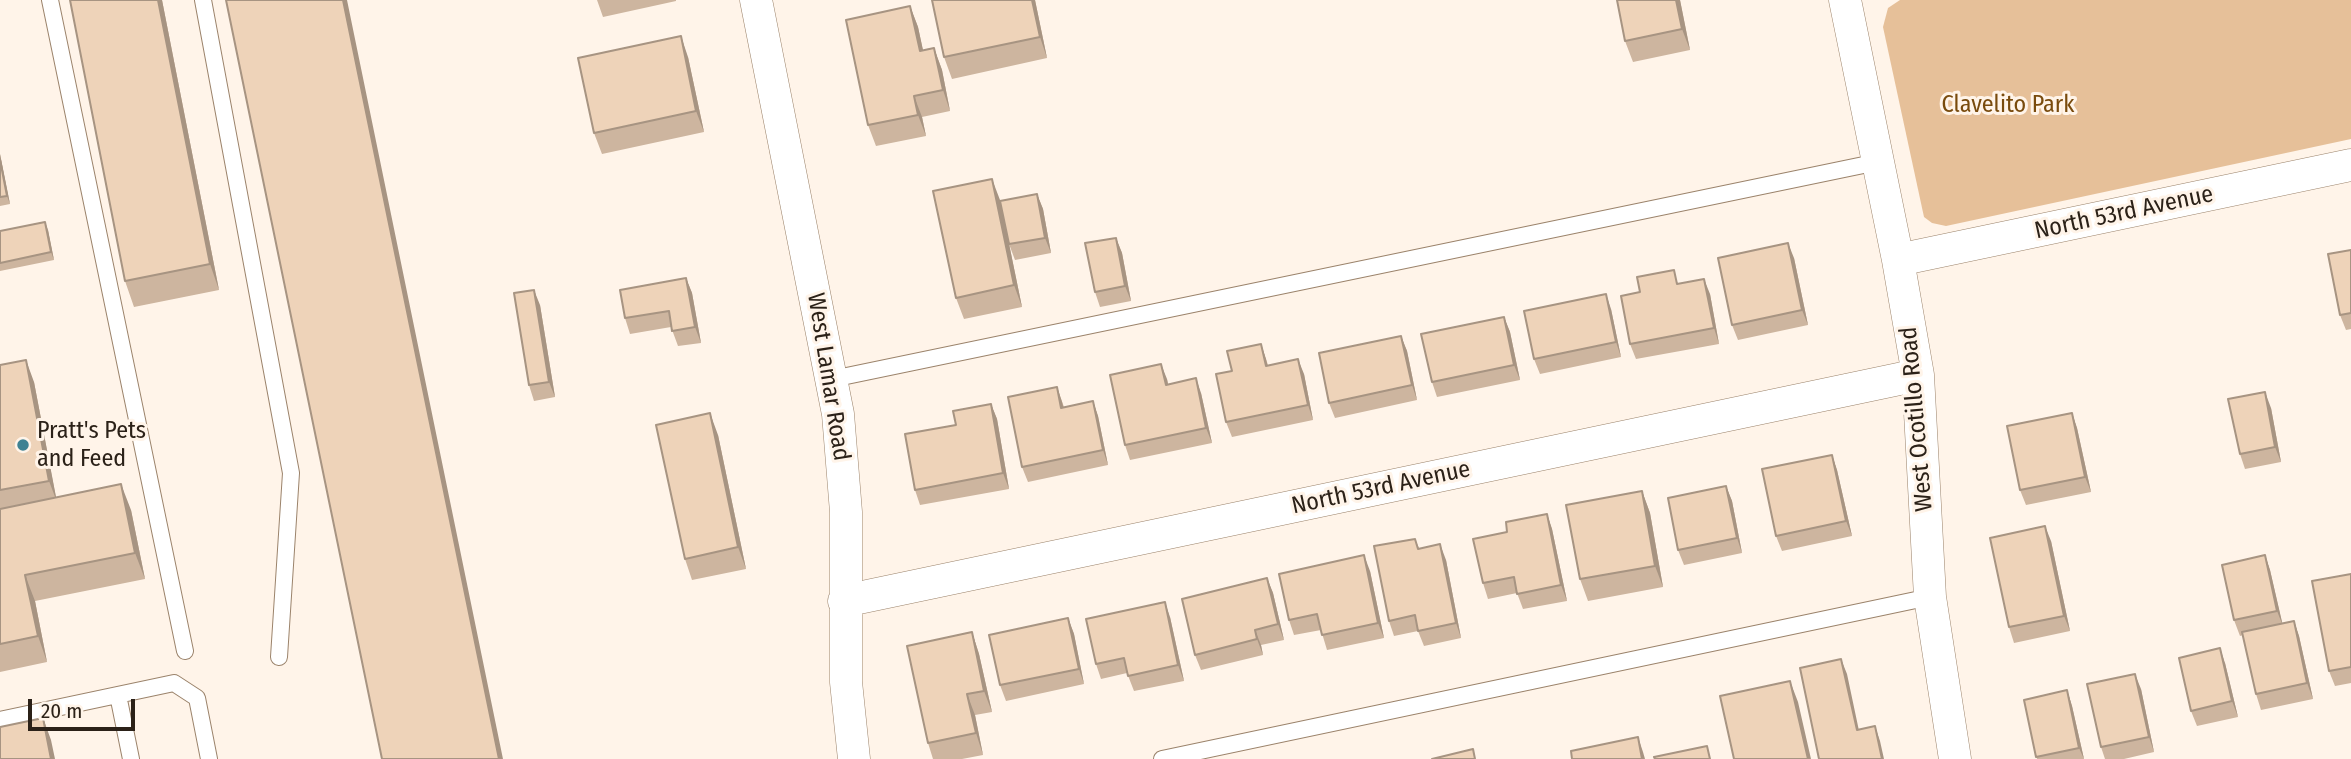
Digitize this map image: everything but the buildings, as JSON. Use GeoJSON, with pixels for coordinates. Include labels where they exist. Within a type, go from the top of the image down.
{"type":"FeatureCollection","features":[{"type":"Feature","properties":{"kind":"street","name":"West Ocotillo Road"},"geometry":{"type":"LineString","coordinates":[[1844,0],[1898,260],[1917,375],[1930,597],[1955,759]]}},
{"type":"Feature","properties":{"kind":"street","name":"West Lamar Road"},"geometry":{"type":"LineString","coordinates":[[762,1],[832,379],[846,512],[846,682],[853,759]]}},
{"type":"Feature","properties":{"kind":"street","name":"North 53rd Avenue"},"geometry":{"type":"LineString","coordinates":[[1898,260],[2351,165]]}},
{"type":"Feature","properties":{"kind":"street","name":"North 53rd Avenue"},"geometry":{"type":"LineString","coordinates":[[844,601],[1917,375]]}},
{"type":"Feature","properties":{"kind":"lane"},"geometry":{"type":"LineString","coordinates":[[50,0],[185,651]]}},
{"type":"Feature","properties":{"kind":"lane"},"geometry":{"type":"LineString","coordinates":[[203,0],[291,473],[279,657]]}},
{"type":"Feature","properties":{"kind":"lane"},"geometry":{"type":"LineString","coordinates":[[832,379],[1878,162]]}},
{"type":"Feature","properties":{"kind":"lane"},"geometry":{"type":"LineString","coordinates":[[1162,759],[1930,597]]}},
{"type":"Feature","properties":{"kind":"lane"},"geometry":{"type":"LineString","coordinates":[[0,720],[174,683],[197,698],[209,759]]}},
{"type":"Feature","properties":{"kind":"lane"},"geometry":{"type":"LineString","coordinates":[[118,695],[131,759]]}},
{"type":"Feature","properties":{"kind":"green space","name":"Clavelito Park"},"geometry":{"type":"Polygon","coordinates":[[[1900,0],[2351,0],[2351,139],[1946,226],[1932,223],[1924,217],[1883,27],[1888,8],[1900,0]]]}},
{"type":"Feature","properties":{"kind":"place","name":"Pratt's Pets and Feed"},"geometry":{"type":"Point","coordinates":[23,445]}}]}
